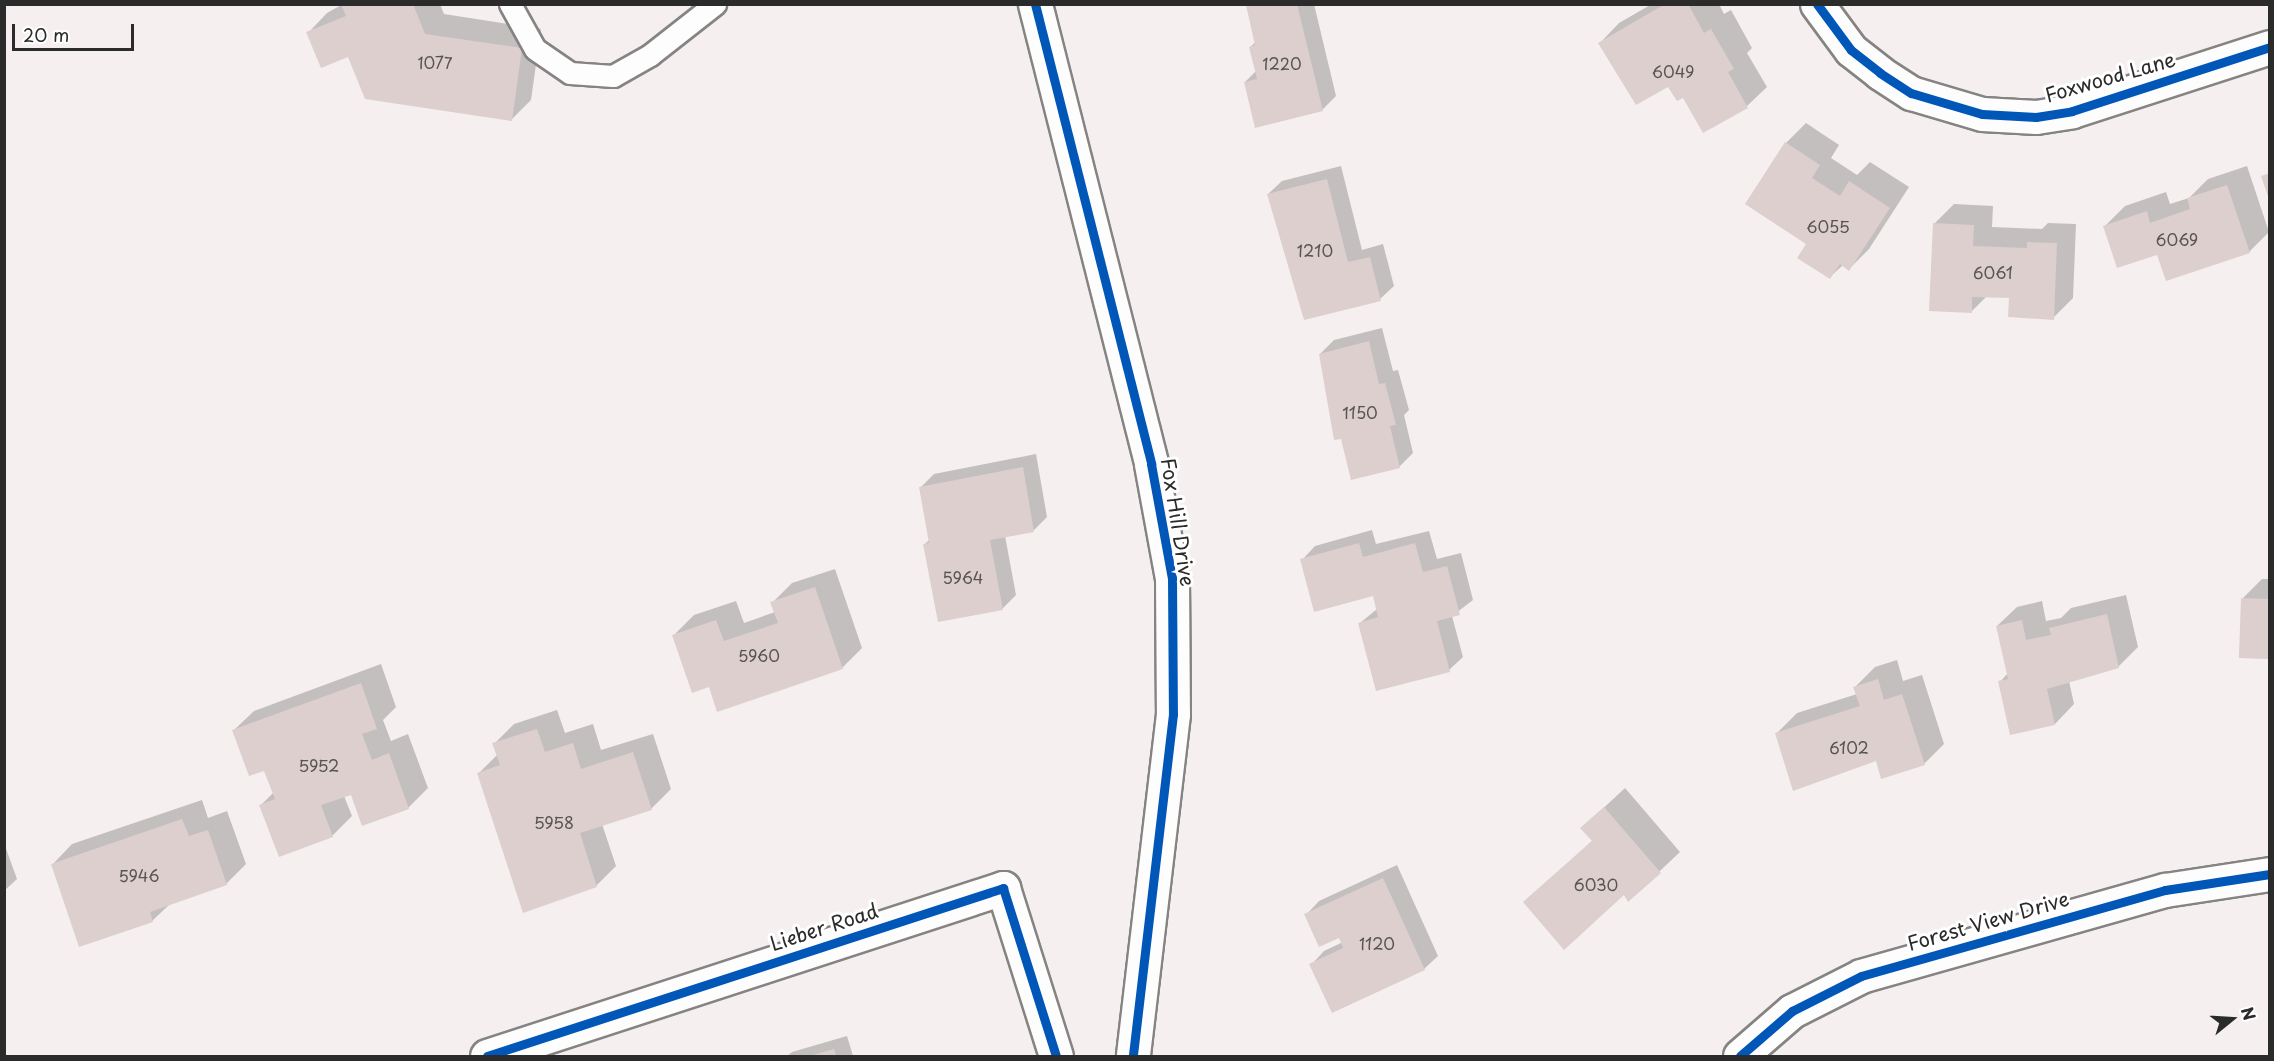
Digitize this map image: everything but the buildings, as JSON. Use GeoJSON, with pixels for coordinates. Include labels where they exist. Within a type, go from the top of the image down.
{"type":"FeatureCollection","features":[{"type":"Feature","properties":{"kind":"street","name":"Fox Hill Drive"},"geometry":{"type":"LineString","coordinates":[[1035,4],[1151,464],[1172,579],[1173,714],[1133,1056]]}},
{"type":"Feature","properties":{"kind":"street","name":"Foxwood Lane"},"geometry":{"type":"LineString","coordinates":[[1817,4],[1851,50],[1880,73],[1911,93],[1982,114],[2027,117],[2072,111],[2270,47]]}},
{"type":"Feature","properties":{"kind":"street","name":"Forest View Drive"},"geometry":{"type":"LineString","coordinates":[[1740,1056],[1792,1011],[1861,976],[2165,890],[2270,874]]}},
{"type":"Feature","properties":{"kind":"street","name":"Lieber Road"},"geometry":{"type":"LineString","coordinates":[[487,1056],[1003,888],[1056,1056]]}},
{"type":"Feature","properties":{"kind":"lane"},"geometry":{"type":"LineString","coordinates":[[510,4],[535,49],[570,74],[613,76],[650,55],[715,4]]}},
{"type":"Feature","properties":{"kind":"cycle path"},"geometry":{"type":"LineString","coordinates":[[1035,4],[1151,464],[1172,578],[1173,714],[1133,1056]]}},
{"type":"Feature","properties":{"kind":"cycle path"},"geometry":{"type":"LineString","coordinates":[[1817,4],[1851,50],[1880,73],[1911,93],[1982,114],[2036,117],[2072,111],[2270,47]]}},
{"type":"Feature","properties":{"kind":"cycle path"},"geometry":{"type":"LineString","coordinates":[[1740,1056],[1792,1011],[1861,976],[2165,890],[2270,874]]}},
{"type":"Feature","properties":{"kind":"cycle path"},"geometry":{"type":"LineString","coordinates":[[487,1056],[1003,888],[1056,1056]]}}]}
